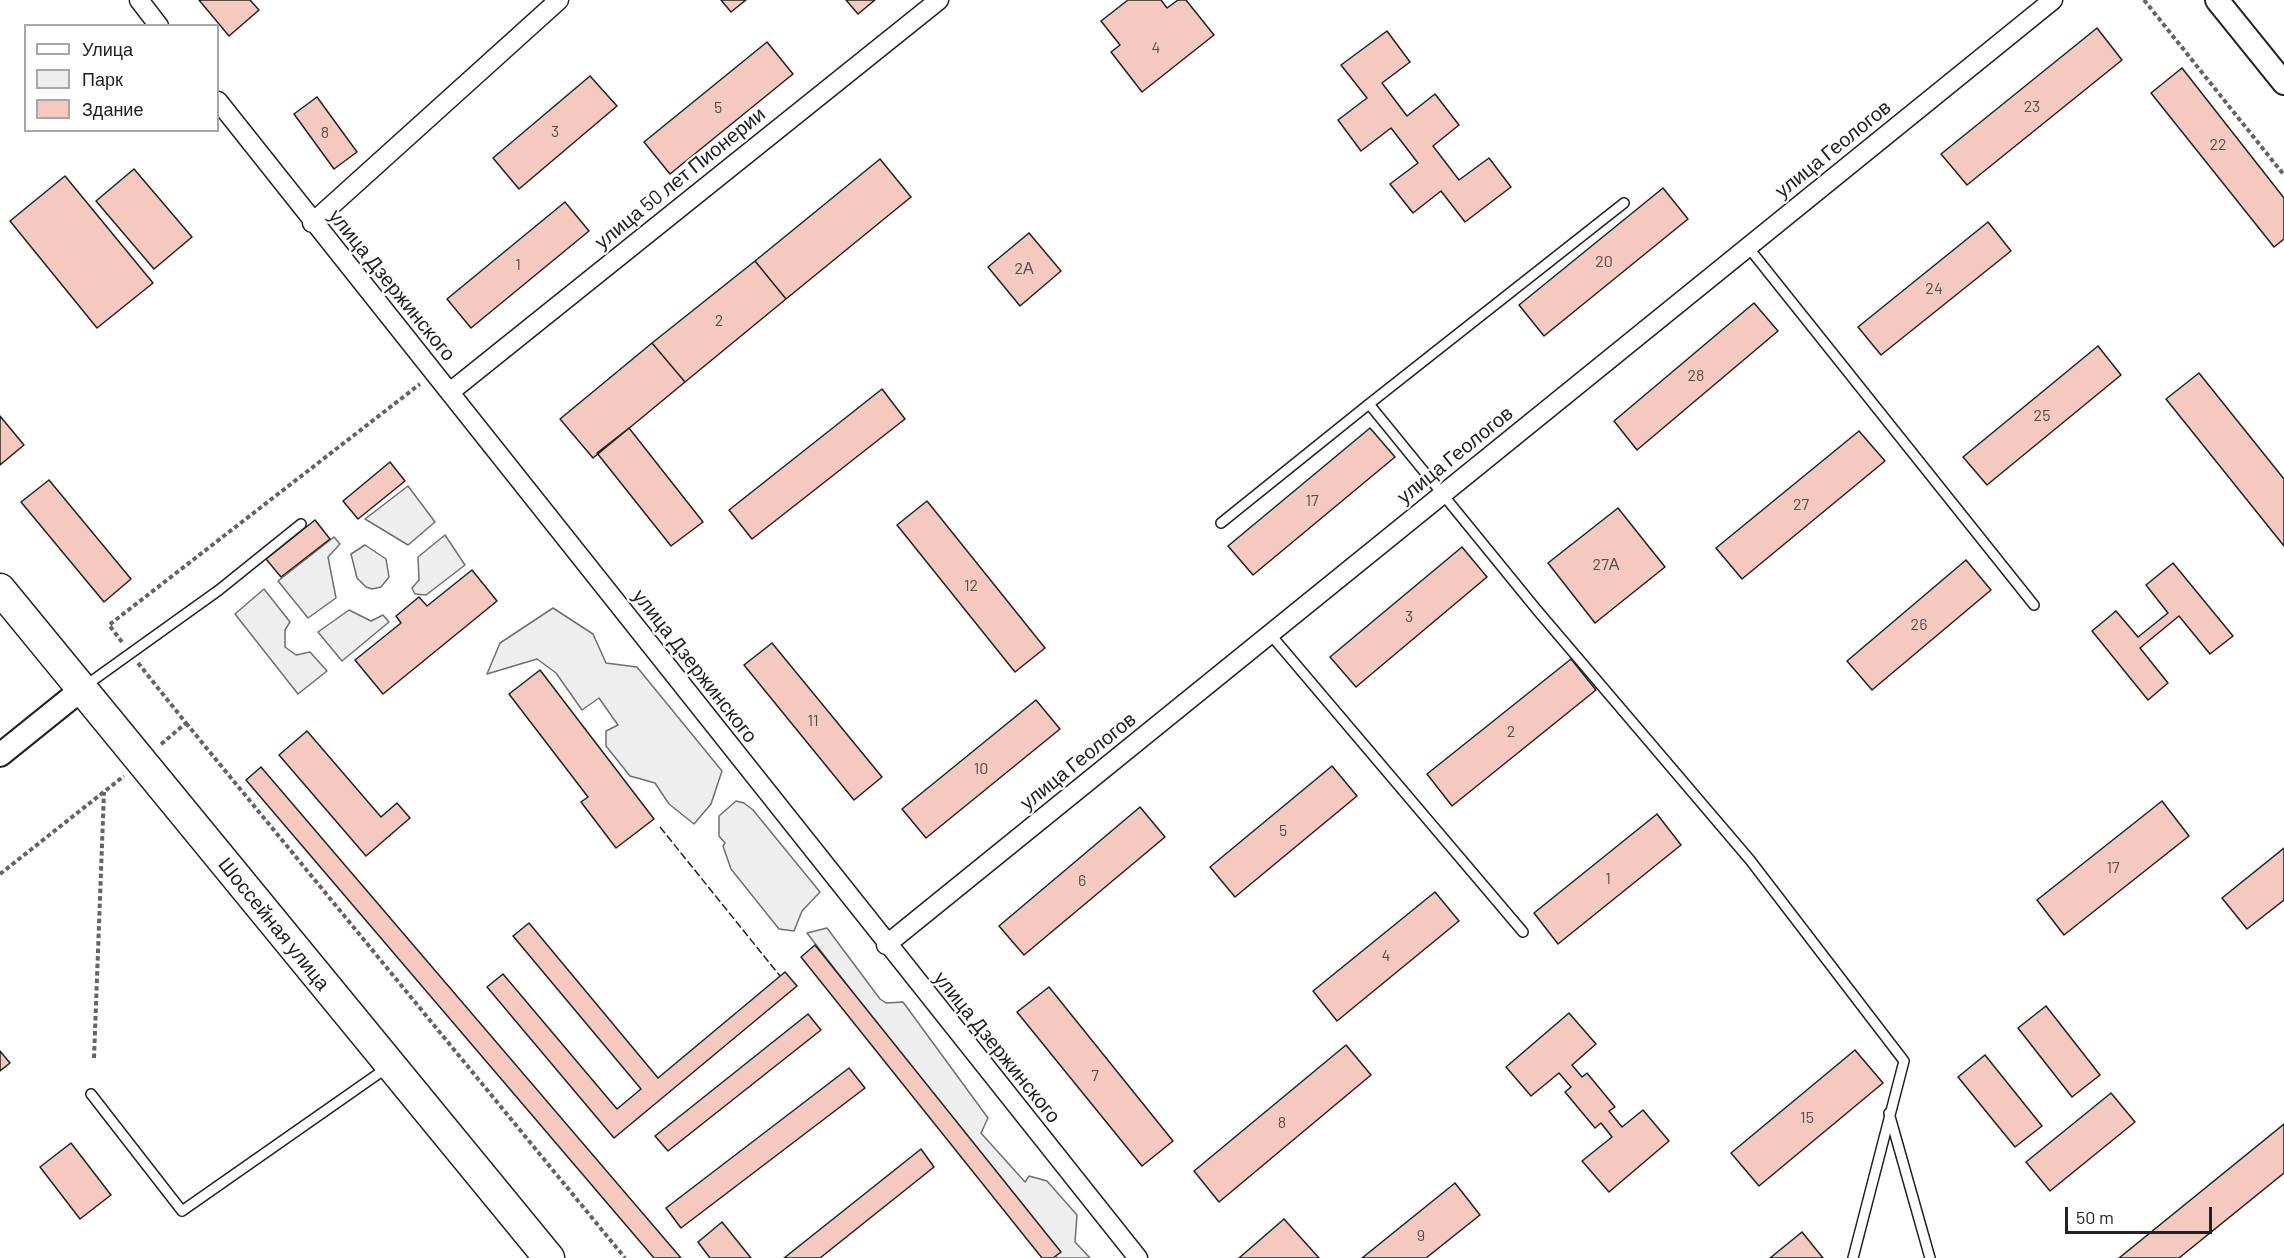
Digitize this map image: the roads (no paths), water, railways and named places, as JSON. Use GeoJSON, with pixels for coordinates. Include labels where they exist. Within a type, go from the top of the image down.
{"type":"FeatureCollection","features":[{"type":"Feature","properties":{"kind":"highway","name":"Шоссейная улица"},"geometry":{"type":"LineString","coordinates":[[0,589],[547,1257]]}},
{"type":"Feature","properties":{"kind":"street"},"geometry":{"type":"LineString","coordinates":[[139,0],[157,24]]}},
{"type":"Feature","properties":{"kind":"street"},"geometry":{"type":"LineString","coordinates":[[312,223],[558,0]]}},
{"type":"Feature","properties":{"kind":"street","name":"улица 50 лет Пионерии"},"geometry":{"type":"LineString","coordinates":[[450,392],[939,0]]}},
{"type":"Feature","properties":{"kind":"street","name":"улица Геологов"},"geometry":{"type":"LineString","coordinates":[[886,945],[2053,0]]}},
{"type":"Feature","properties":{"kind":"street"},"geometry":{"type":"LineString","coordinates":[[2217,0],[2284,83]]}},
{"type":"Feature","properties":{"kind":"street","name":"улица Дзержинского"},"geometry":{"type":"LineString","coordinates":[[219,102],[312,223],[450,392],[886,945],[1138,1258]]}},
{"type":"Feature","properties":{"kind":"street"},"geometry":{"type":"LineString","coordinates":[[0,755],[82,688]]}},
{"type":"Feature","properties":{"kind":"lane"},"geometry":{"type":"LineString","coordinates":[[1221,523],[1624,203]]}},
{"type":"Feature","properties":{"kind":"lane"},"geometry":{"type":"LineString","coordinates":[[1748,247],[2034,605]]}},
{"type":"Feature","properties":{"kind":"lane"},"geometry":{"type":"LineString","coordinates":[[1369,404],[1537,610],[1750,860],[1904,1061],[1853,1258]]}},
{"type":"Feature","properties":{"kind":"lane"},"geometry":{"type":"LineString","coordinates":[[82,688],[132,655],[219,590],[301,524]]}},
{"type":"Feature","properties":{"kind":"lane"},"geometry":{"type":"LineString","coordinates":[[1270,634],[1523,932]]}},
{"type":"Feature","properties":{"kind":"lane"},"geometry":{"type":"LineString","coordinates":[[91,1094],[182,1211],[390,1065]]}},
{"type":"Feature","properties":{"kind":"lane"},"geometry":{"type":"LineString","coordinates":[[1889,1113],[1930,1258]]}}]}
